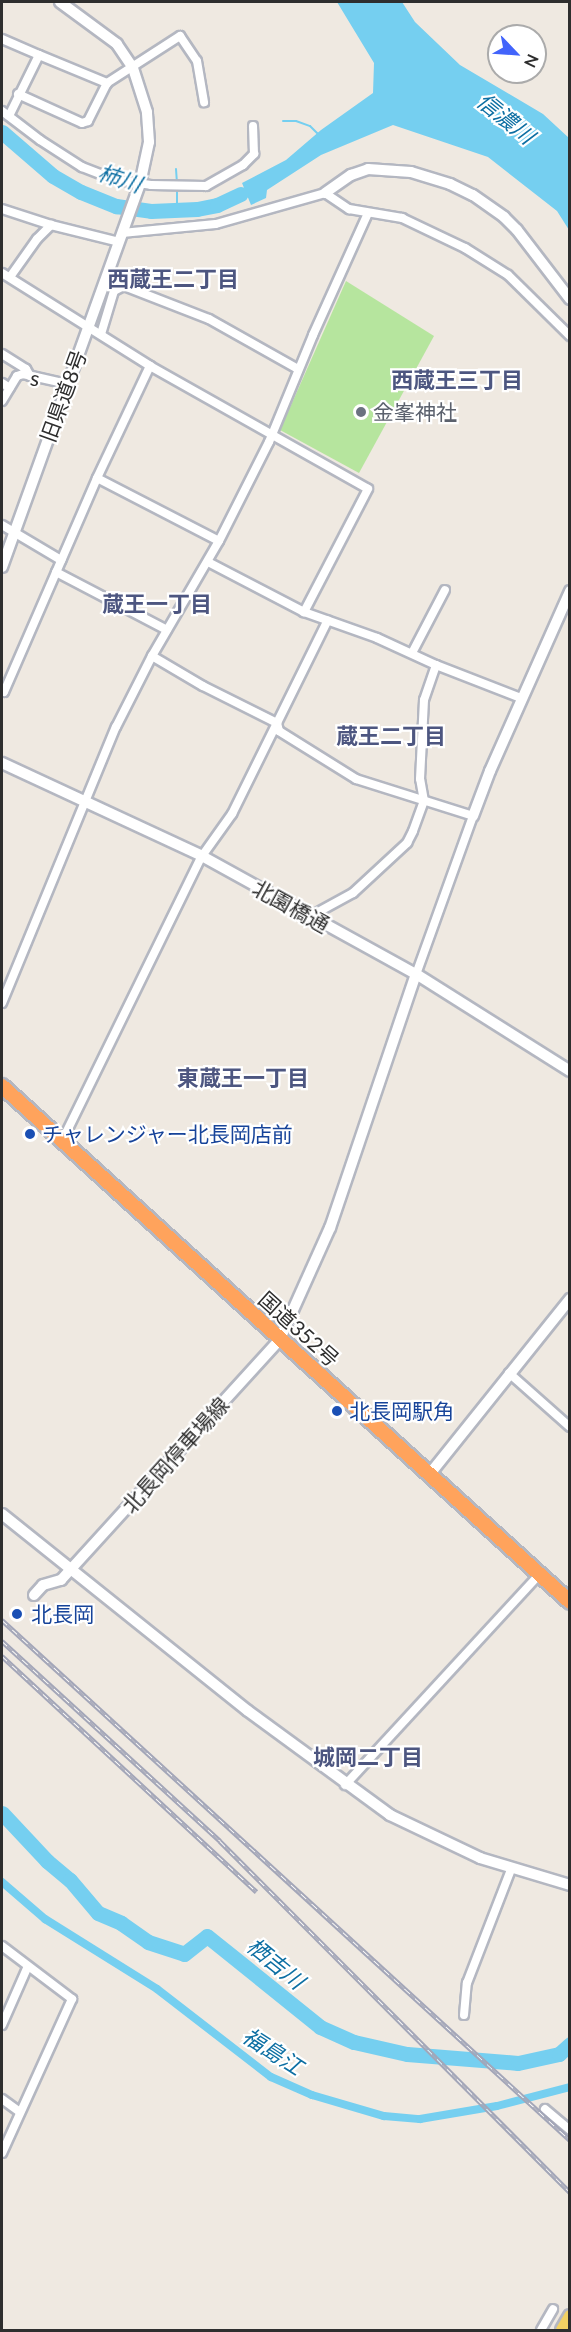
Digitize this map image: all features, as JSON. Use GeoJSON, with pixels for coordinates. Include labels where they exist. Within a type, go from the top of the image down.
{"type":"FeatureCollection","features":[{"type":"Feature","properties":{"kind":"highway","name":"国道352号"},"geometry":{"type":"LineString","coordinates":[[2,1086],[59,1141],[570,1602]]}},
{"type":"Feature","properties":{"kind":"main road"},"geometry":{"type":"LineString","coordinates":[[562,2331],[570,2316]]}},
{"type":"Feature","properties":{"kind":"street"},"geometry":{"type":"LineString","coordinates":[[60,2],[117,44],[133,68],[144,98],[149,131],[139,187]]}},
{"type":"Feature","properties":{"kind":"street"},"geometry":{"type":"LineString","coordinates":[[18,94],[82,123],[88,121],[107,83],[180,36],[196,61],[204,102]]}},
{"type":"Feature","properties":{"kind":"street"},"geometry":{"type":"LineString","coordinates":[[2,39],[107,83]]}},
{"type":"Feature","properties":{"kind":"street"},"geometry":{"type":"LineString","coordinates":[[39,55],[5,114],[39,140],[82,167],[116,180],[139,187],[206,186],[250,160],[255,146],[253,126]]}},
{"type":"Feature","properties":{"kind":"street"},"geometry":{"type":"LineString","coordinates":[[2,209],[51,225],[122,233],[216,224],[325,194],[351,175],[368,169],[411,172],[450,184],[473,195],[504,217],[517,230],[570,299]]}},
{"type":"Feature","properties":{"kind":"street","name":"旧県道8号"},"geometry":{"type":"LineString","coordinates":[[2,567],[139,187]]}},
{"type":"Feature","properties":{"kind":"street"},"geometry":{"type":"LineString","coordinates":[[325,194],[349,209],[390,215],[442,235],[497,267],[518,283],[570,336]]}},
{"type":"Feature","properties":{"kind":"street"},"geometry":{"type":"LineString","coordinates":[[2,1003],[116,727],[152,656],[208,562],[272,433],[368,213]]}},
{"type":"Feature","properties":{"kind":"street"},"geometry":{"type":"LineString","coordinates":[[10,277],[37,239],[51,225]]}},
{"type":"Feature","properties":{"kind":"street"},"geometry":{"type":"LineString","coordinates":[[2,273],[150,366],[368,489],[304,612]]}},
{"type":"Feature","properties":{"kind":"street"},"geometry":{"type":"LineString","coordinates":[[101,334],[114,291],[124,286],[208,319],[298,369]]}},
{"type":"Feature","properties":{"kind":"street"},"geometry":{"type":"LineString","coordinates":[[2,354],[26,369],[30,376]]}},
{"type":"Feature","properties":{"kind":"street"},"geometry":{"type":"LineString","coordinates":[[2,691],[4,692],[97,478],[150,366]]}},
{"type":"Feature","properties":{"kind":"street","name":"s"},"geometry":{"type":"LineString","coordinates":[[2,401],[17,376],[30,376],[67,384]]}},
{"type":"Feature","properties":{"kind":"street","name":"s"},"geometry":{"type":"LineString","coordinates":[[2,383],[10,388]]}},
{"type":"Feature","properties":{"kind":"street"},"geometry":{"type":"LineString","coordinates":[[97,478],[219,541]]}},
{"type":"Feature","properties":{"kind":"street"},"geometry":{"type":"LineString","coordinates":[[2,525],[62,560]]}},
{"type":"Feature","properties":{"kind":"street"},"geometry":{"type":"LineString","coordinates":[[208,562],[304,612],[521,698]]}},
{"type":"Feature","properties":{"kind":"street"},"geometry":{"type":"LineString","coordinates":[[56,572],[167,630]]}},
{"type":"Feature","properties":{"kind":"street"},"geometry":{"type":"LineString","coordinates":[[412,653],[445,590]]}},
{"type":"Feature","properties":{"kind":"street"},"geometry":{"type":"LineString","coordinates":[[416,974],[473,816],[521,698],[570,591]]}},
{"type":"Feature","properties":{"kind":"street"},"geometry":{"type":"LineString","coordinates":[[59,1141],[66,1133],[202,856],[231,814],[328,620]]}},
{"type":"Feature","properties":{"kind":"street"},"geometry":{"type":"LineString","coordinates":[[152,656],[203,686],[277,723],[279,731],[356,779],[473,816]]}},
{"type":"Feature","properties":{"kind":"street"},"geometry":{"type":"LineString","coordinates":[[309,917],[353,893],[407,843],[424,801],[420,779],[424,700],[436,665]]}},
{"type":"Feature","properties":{"kind":"street","name":"北園橋通"},"geometry":{"type":"LineString","coordinates":[[2,763],[202,856],[416,974],[570,1071]]}},
{"type":"Feature","properties":{"kind":"street","name":"北長岡停車場線"},"geometry":{"type":"LineString","coordinates":[[34,1595],[43,1585],[62,1581],[280,1339],[330,1228],[416,974]]}},
{"type":"Feature","properties":{"kind":"street"},"geometry":{"type":"LineString","coordinates":[[429,1475],[570,1299]]}},
{"type":"Feature","properties":{"kind":"street"},"geometry":{"type":"LineString","coordinates":[[509,1373],[570,1427]]}},
{"type":"Feature","properties":{"kind":"street"},"geometry":{"type":"LineString","coordinates":[[2,1514],[70,1571],[345,1785],[405,1825],[460,1850],[570,1885]]}},
{"type":"Feature","properties":{"kind":"street"},"geometry":{"type":"LineString","coordinates":[[345,1785],[540,1575]]}},
{"type":"Feature","properties":{"kind":"street"},"geometry":{"type":"LineString","coordinates":[[464,2015],[467,1983],[512,1868]]}},
{"type":"Feature","properties":{"kind":"street"},"geometry":{"type":"LineString","coordinates":[[2,1946],[72,1999],[2,2153]]}},
{"type":"Feature","properties":{"kind":"street"},"geometry":{"type":"LineString","coordinates":[[2,2025],[28,1966]]}},
{"type":"Feature","properties":{"kind":"street"},"geometry":{"type":"LineString","coordinates":[[2,2099],[20,2112]]}},
{"type":"Feature","properties":{"kind":"street"},"geometry":{"type":"LineString","coordinates":[[545,2109],[570,2130]]}},
{"type":"Feature","properties":{"kind":"street"},"geometry":{"type":"LineString","coordinates":[[541,2331],[554,2309]]}},
{"type":"Feature","properties":{"kind":"green space"},"geometry":{"type":"Polygon","coordinates":[[[346,281],[434,336],[359,473],[280,430],[346,281]]]}},
{"type":"Feature","properties":{"kind":"water","name":"信濃川"},"geometry":{"type":"Polygon","coordinates":[[[337,2],[402,2],[415,22],[460,65],[487,81],[487,84],[492,84],[543,114],[569,138],[569,230],[557,211],[488,157],[393,125],[321,155],[267,190],[266,198],[251,205],[242,183],[286,160],[321,130],[373,93],[374,63],[337,2]]]}},
{"type":"Feature","properties":{"kind":"waterway"},"geometry":{"type":"LineString","coordinates":[[283,121],[296,121],[310,126],[318,134]]}},
{"type":"Feature","properties":{"kind":"waterway","name":"柿川"},"geometry":{"type":"LineString","coordinates":[[2,132],[53,176],[81,192],[116,206],[151,211],[197,209],[217,205],[241,194]]}},
{"type":"Feature","properties":{"kind":"waterway"},"geometry":{"type":"LineString","coordinates":[[176,169],[177,183]]}},
{"type":"Feature","properties":{"kind":"waterway"},"geometry":{"type":"LineString","coordinates":[[177,189],[177,210]]}},
{"type":"Feature","properties":{"kind":"waterway","name":"栖吉川"},"geometry":{"type":"LineString","coordinates":[[2,1813],[47,1861],[70,1880],[98,1913],[121,1923],[148,1942],[184,1954],[207,1936],[320,2027],[354,2042],[407,2054],[518,2063],[559,2054],[570,2044]]}},
{"type":"Feature","properties":{"kind":"waterway","name":"福島江"},"geometry":{"type":"LineString","coordinates":[[2,1882],[45,1919],[157,1989],[271,2077],[312,2095],[384,2116],[420,2119],[497,2106],[570,2087]]}},
{"type":"Feature","properties":{"kind":"railway"},"geometry":{"type":"LineString","coordinates":[[2,1620],[570,2140]]}},
{"type":"Feature","properties":{"kind":"railway"},"geometry":{"type":"LineString","coordinates":[[2,1641],[220,1841],[570,2192]]}},
{"type":"Feature","properties":{"kind":"railway"},"geometry":{"type":"LineString","coordinates":[[2,1656],[257,1892]]}},
{"type":"Feature","properties":{"kind":"place","name":"金峯神社"},"geometry":{"type":"Point","coordinates":[361,412]}},
{"type":"Feature","properties":{"kind":"place","name":"チャレンジャー北長岡店前"},"geometry":{"type":"Point","coordinates":[30,1134]}},
{"type":"Feature","properties":{"kind":"place","name":"北長岡駅角"},"geometry":{"type":"Point","coordinates":[337,1411]}},
{"type":"Feature","properties":{"kind":"place","name":"北長岡"},"geometry":{"type":"Point","coordinates":[17,1614]}},
{"type":"Feature","properties":{"kind":"district","name":"西蔵王二丁目"},"geometry":{"type":"Point","coordinates":[173,279]}},
{"type":"Feature","properties":{"kind":"district","name":"西蔵王三丁目"},"geometry":{"type":"Point","coordinates":[457,380]}},
{"type":"Feature","properties":{"kind":"district","name":"蔵王一丁目"},"geometry":{"type":"Point","coordinates":[157,604]}},
{"type":"Feature","properties":{"kind":"district","name":"蔵王二丁目"},"geometry":{"type":"Point","coordinates":[391,736]}},
{"type":"Feature","properties":{"kind":"district","name":"東蔵王一丁目"},"geometry":{"type":"Point","coordinates":[243,1078]}},
{"type":"Feature","properties":{"kind":"district","name":"城岡二丁目"},"geometry":{"type":"Point","coordinates":[368,1757]}}]}
